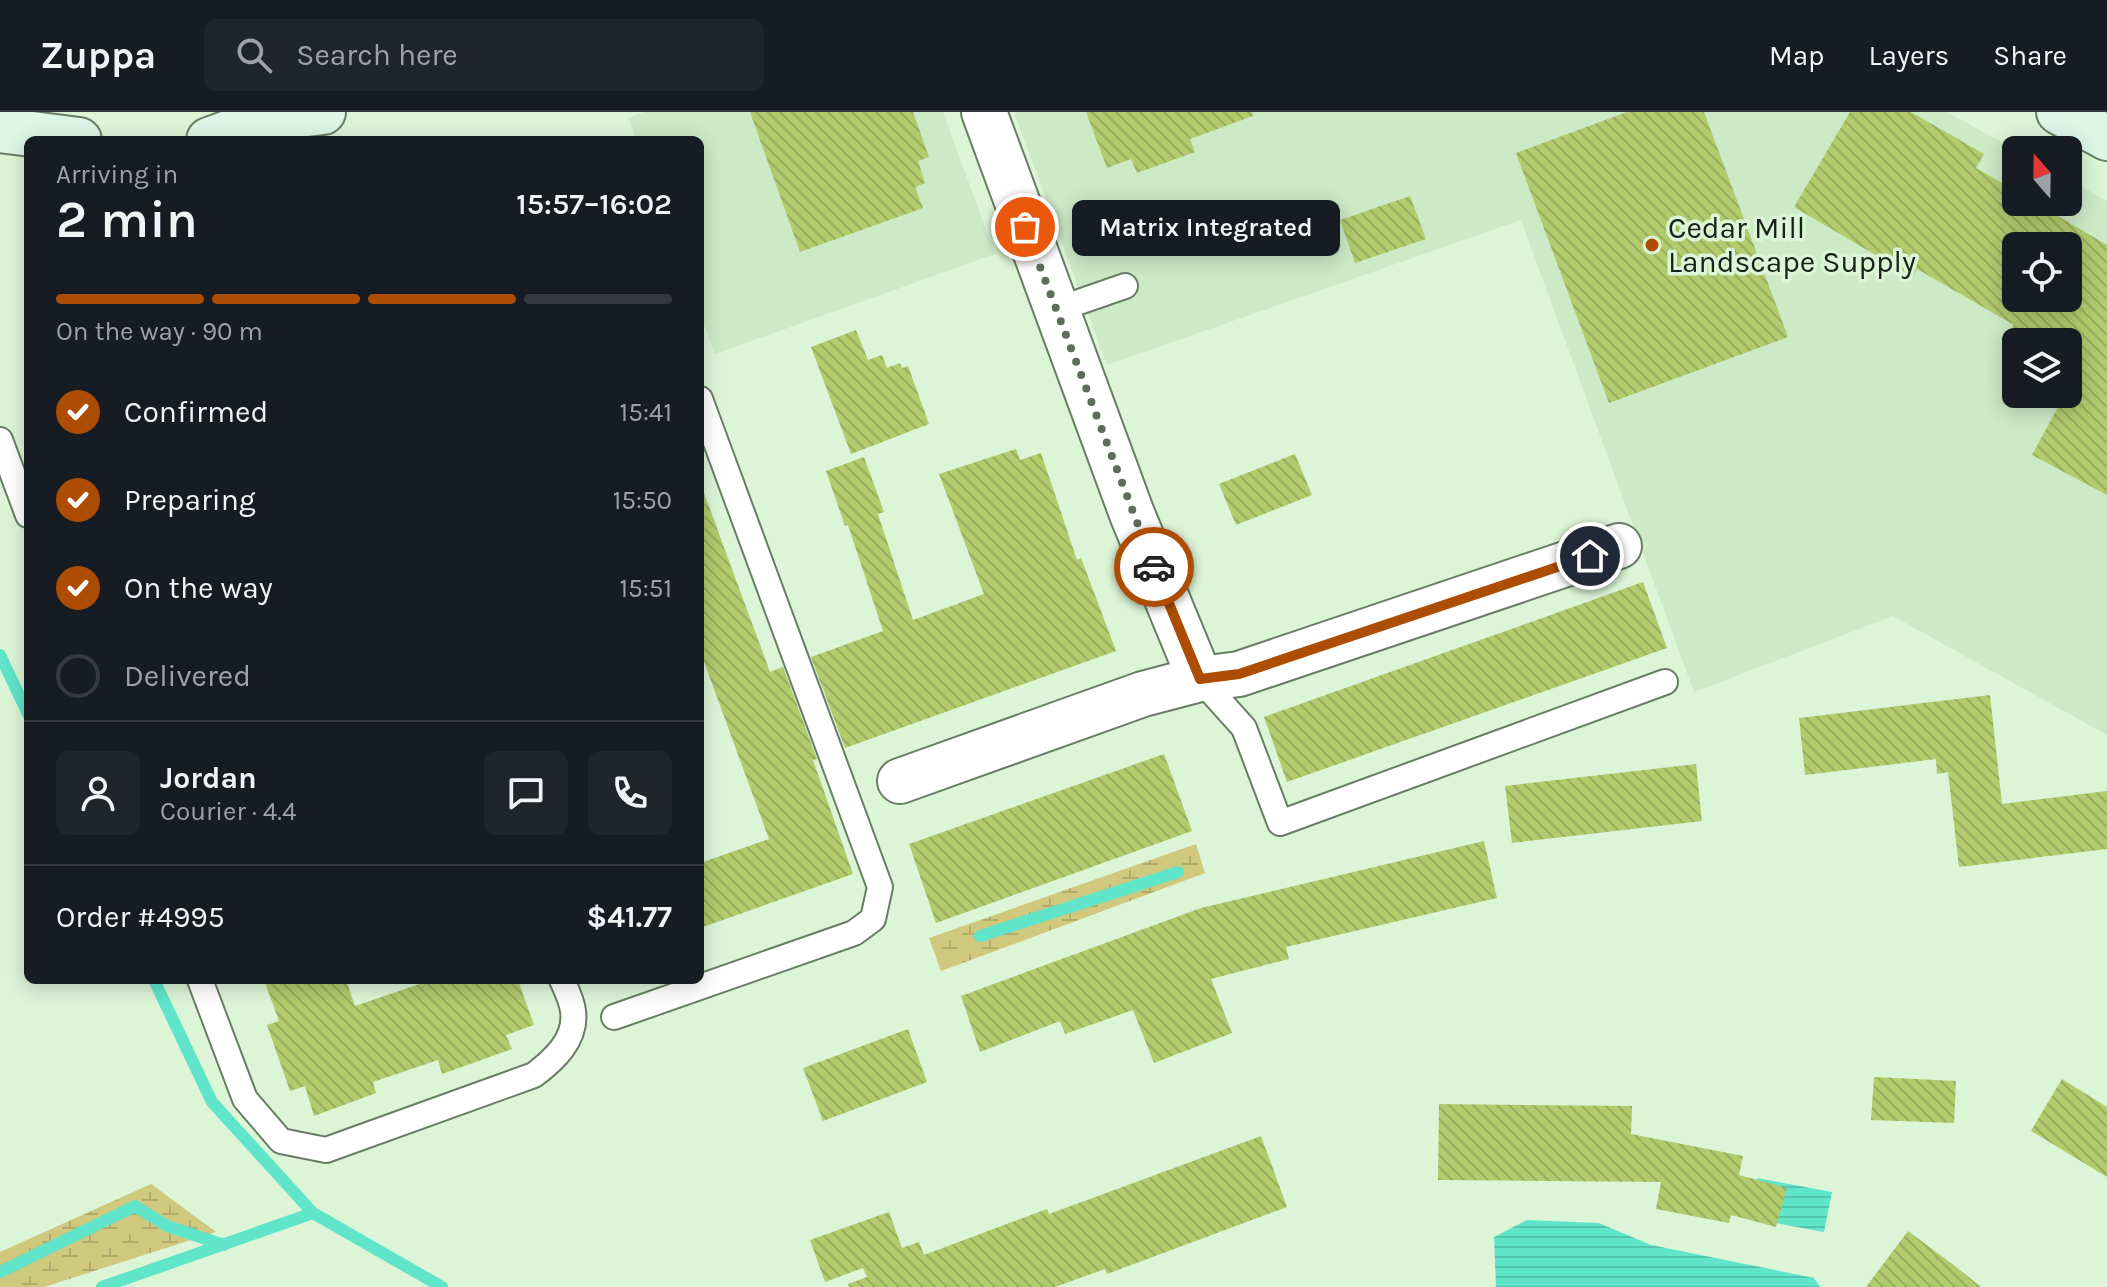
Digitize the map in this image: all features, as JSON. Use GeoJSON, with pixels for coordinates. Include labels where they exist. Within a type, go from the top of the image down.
{"type":"FeatureCollection","features":[{"type":"Feature","properties":{"kind":"main road"},"geometry":{"type":"LineString","coordinates":[[2059,112],[2107,138]]}},
{"type":"Feature","properties":{"kind":"main road"},"geometry":{"type":"LineString","coordinates":[[224,136],[282,120]]}},
{"type":"Feature","properties":{"kind":"main road"},"geometry":{"type":"LineString","coordinates":[[0,130],[47,136]]}},
{"type":"Feature","properties":{"kind":"street"},"geometry":{"type":"LineString","coordinates":[[984,112],[1132,514],[1200,679]]}},
{"type":"Feature","properties":{"kind":"street"},"geometry":{"type":"LineString","coordinates":[[900,781],[1143,694],[1200,679],[1239,674],[1619,546]]}},
{"type":"Feature","properties":{"kind":"lane"},"geometry":{"type":"LineString","coordinates":[[1056,310],[1125,286]]}},
{"type":"Feature","properties":{"kind":"lane"},"geometry":{"type":"LineString","coordinates":[[614,1017],[854,933],[873,919],[880,887],[704,410]]}},
{"type":"Feature","properties":{"kind":"lane"},"geometry":{"type":"LineString","coordinates":[[0,440],[24,504]]}},
{"type":"Feature","properties":{"kind":"lane"},"geometry":{"type":"LineString","coordinates":[[1200,679],[1244,728],[1280,823],[1665,682]]}},
{"type":"Feature","properties":{"kind":"lane"},"geometry":{"type":"LineString","coordinates":[[202,984],[245,1099],[281,1141],[326,1150],[534,1075],[556,1059],[570,1035],[574,1011],[564,984]]}},
{"type":"Feature","properties":{"kind":"shaded area"},"geometry":{"type":"Polygon","coordinates":[[[644,112],[943,112],[995,254],[715,354],[704,324],[704,136],[635,136],[628,118],[644,112]]]}},
{"type":"Feature","properties":{"kind":"shaded area"},"geometry":{"type":"Polygon","coordinates":[[[1014,112],[1947,112],[2002,142],[2002,216],[2082,216],[2082,187],[2107,201],[2107,735],[1893,616],[1694,692],[1521,220],[1107,365],[1014,112]]]}},
{"type":"Feature","properties":{"kind":"green space"},"geometry":{"type":"Polygon","coordinates":[[[1196,844],[1205,873],[941,971],[929,938],[1196,844]]]}},
{"type":"Feature","properties":{"kind":"green space"},"geometry":{"type":"Polygon","coordinates":[[[151,1184],[216,1232],[44,1287],[0,1287],[0,1252],[151,1184]]]}},
{"type":"Feature","properties":{"kind":"water"},"geometry":{"type":"Polygon","coordinates":[[[1757,1178],[1832,1192],[1824,1232],[1749,1218],[1757,1178]]]}},
{"type":"Feature","properties":{"kind":"water"},"geometry":{"type":"Polygon","coordinates":[[[1527,1220],[1599,1223],[1651,1245],[1814,1278],[1820,1287],[1496,1287],[1494,1237],[1527,1220]]]}},
{"type":"Feature","properties":{"kind":"building"},"geometry":{"type":"Polygon","coordinates":[[[750,112],[913,112],[929,157],[918,161],[925,183],[915,187],[923,208],[800,252],[750,112]]]}},
{"type":"Feature","properties":{"kind":"building"},"geometry":{"type":"Polygon","coordinates":[[[1086,112],[1252,112],[1253,116],[1190,139],[1195,152],[1137,173],[1131,159],[1107,168],[1086,112]]]}},
{"type":"Feature","properties":{"kind":"building","name":"Cedar Mill Landscape Supply"},"geometry":{"type":"Polygon","coordinates":[[[1627,112],[1704,112],[1788,337],[1609,403],[1516,153],[1627,112]]]}},
{"type":"Feature","properties":{"kind":"building"},"geometry":{"type":"Polygon","coordinates":[[[1850,112],[1911,112],[1984,154],[1976,168],[2002,183],[2002,216],[2058,216],[2107,245],[2107,495],[2032,455],[2057,408],[2082,408],[2082,328],[2012,328],[2014,325],[1917,269],[1913,277],[1794,207],[1850,112]]]}},
{"type":"Feature","properties":{"kind":"building"},"geometry":{"type":"Polygon","coordinates":[[[1410,196],[1426,239],[1355,263],[1340,220],[1410,196]]]}},
{"type":"Feature","properties":{"kind":"building"},"geometry":{"type":"Polygon","coordinates":[[[856,330],[868,360],[882,355],[887,368],[900,363],[902,368],[908,366],[929,424],[851,454],[811,347],[856,330]]]}},
{"type":"Feature","properties":{"kind":"building"},"geometry":{"type":"Polygon","coordinates":[[[1016,449],[1020,460],[1041,453],[1077,560],[1081,558],[1116,651],[845,748],[811,657],[883,631],[848,525],[845,526],[826,471],[864,457],[884,512],[878,514],[913,620],[984,594],[939,474],[1016,449]]]}},
{"type":"Feature","properties":{"kind":"building"},"geometry":{"type":"Polygon","coordinates":[[[1295,454],[1312,495],[1236,525],[1219,484],[1295,454]]]}},
{"type":"Feature","properties":{"kind":"building"},"geometry":{"type":"Polygon","coordinates":[[[704,493],[770,672],[783,667],[817,759],[813,760],[853,874],[704,927],[704,862],[769,839],[704,662],[704,493]]]}},
{"type":"Feature","properties":{"kind":"building"},"geometry":{"type":"Polygon","coordinates":[[[1643,582],[1667,648],[1287,782],[1264,717],[1643,582]]]}},
{"type":"Feature","properties":{"kind":"building"},"geometry":{"type":"Polygon","coordinates":[[[1990,695],[2002,804],[2107,791],[2107,849],[1959,867],[1948,772],[1937,774],[1936,759],[1805,775],[1799,718],[1990,695]]]}},
{"type":"Feature","properties":{"kind":"building"},"geometry":{"type":"Polygon","coordinates":[[[1164,754],[1192,831],[936,923],[909,844],[1164,754]]]}},
{"type":"Feature","properties":{"kind":"building"},"geometry":{"type":"Polygon","coordinates":[[[1696,764],[1702,821],[1512,843],[1505,786],[1696,764]]]}},
{"type":"Feature","properties":{"kind":"building"},"geometry":{"type":"Polygon","coordinates":[[[1484,841],[1497,898],[1286,947],[1289,959],[1211,979],[1232,1033],[1154,1063],[1133,1010],[1065,1034],[1060,1021],[980,1052],[961,996],[1201,908],[1484,841]]]}},
{"type":"Feature","properties":{"kind":"building"},"geometry":{"type":"Polygon","coordinates":[[[265,984],[347,984],[355,1006],[419,984],[519,984],[534,1025],[506,1035],[512,1049],[442,1074],[438,1060],[373,1082],[376,1093],[314,1116],[305,1086],[290,1091],[267,1025],[279,1021],[265,984]]]}},
{"type":"Feature","properties":{"kind":"building"},"geometry":{"type":"Polygon","coordinates":[[[908,1029],[927,1082],[823,1121],[803,1068],[908,1029]]]}},
{"type":"Feature","properties":{"kind":"building"},"geometry":{"type":"Polygon","coordinates":[[[1874,1077],[1956,1081],[1954,1123],[1871,1120],[1874,1077]]]}},
{"type":"Feature","properties":{"kind":"building"},"geometry":{"type":"Polygon","coordinates":[[[2062,1079],[2107,1107],[2107,1177],[2031,1131],[2062,1079]]]}},
{"type":"Feature","properties":{"kind":"building"},"geometry":{"type":"Polygon","coordinates":[[[1439,1104],[1632,1106],[1631,1134],[1743,1156],[1739,1175],[1787,1188],[1776,1227],[1731,1215],[1729,1223],[1656,1209],[1661,1182],[1438,1180],[1439,1104]]]}},
{"type":"Feature","properties":{"kind":"building"},"geometry":{"type":"Polygon","coordinates":[[[1261,1136],[1287,1207],[1107,1274],[1105,1269],[1055,1287],[849,1287],[848,1284],[867,1277],[863,1268],[825,1282],[810,1240],[889,1212],[902,1248],[919,1242],[924,1255],[1047,1209],[1049,1214],[1261,1136]]]}},
{"type":"Feature","properties":{"kind":"building"},"geometry":{"type":"Polygon","coordinates":[[[1908,1231],[1955,1266],[1981,1287],[1866,1287],[1908,1231]]]}},
{"type":"Feature","properties":{"kind":"waterway"},"geometry":{"type":"LineString","coordinates":[[0,655],[24,706]]}},
{"type":"Feature","properties":{"kind":"waterway"},"geometry":{"type":"LineString","coordinates":[[980,936],[1178,872]]}},
{"type":"Feature","properties":{"kind":"waterway"},"geometry":{"type":"LineString","coordinates":[[156,984],[212,1102],[313,1213],[442,1287]]}},
{"type":"Feature","properties":{"kind":"waterway"},"geometry":{"type":"LineString","coordinates":[[0,1272],[135,1206],[167,1226],[224,1245]]}},
{"type":"Feature","properties":{"kind":"waterway"},"geometry":{"type":"LineString","coordinates":[[102,1287],[313,1213]]}},
{"type":"Feature","properties":{"kind":"way so far"},"geometry":{"type":"LineString","coordinates":[[1025,227],[1154,567]]}},
{"type":"Feature","properties":{"kind":"place","name":"Matrix Integrated"},"geometry":{"type":"Point","coordinates":[1025,227]}},
{"type":"Feature","properties":{"kind":"place","name":"Cedar Mill Landscape Supply"},"geometry":{"type":"Point","coordinates":[1652,245]}},
{"type":"Feature","properties":{"kind":"route"},"geometry":{"type":"LineString","coordinates":[[1154,567],[1200,679],[1239,674],[1590,556]]}}]}
